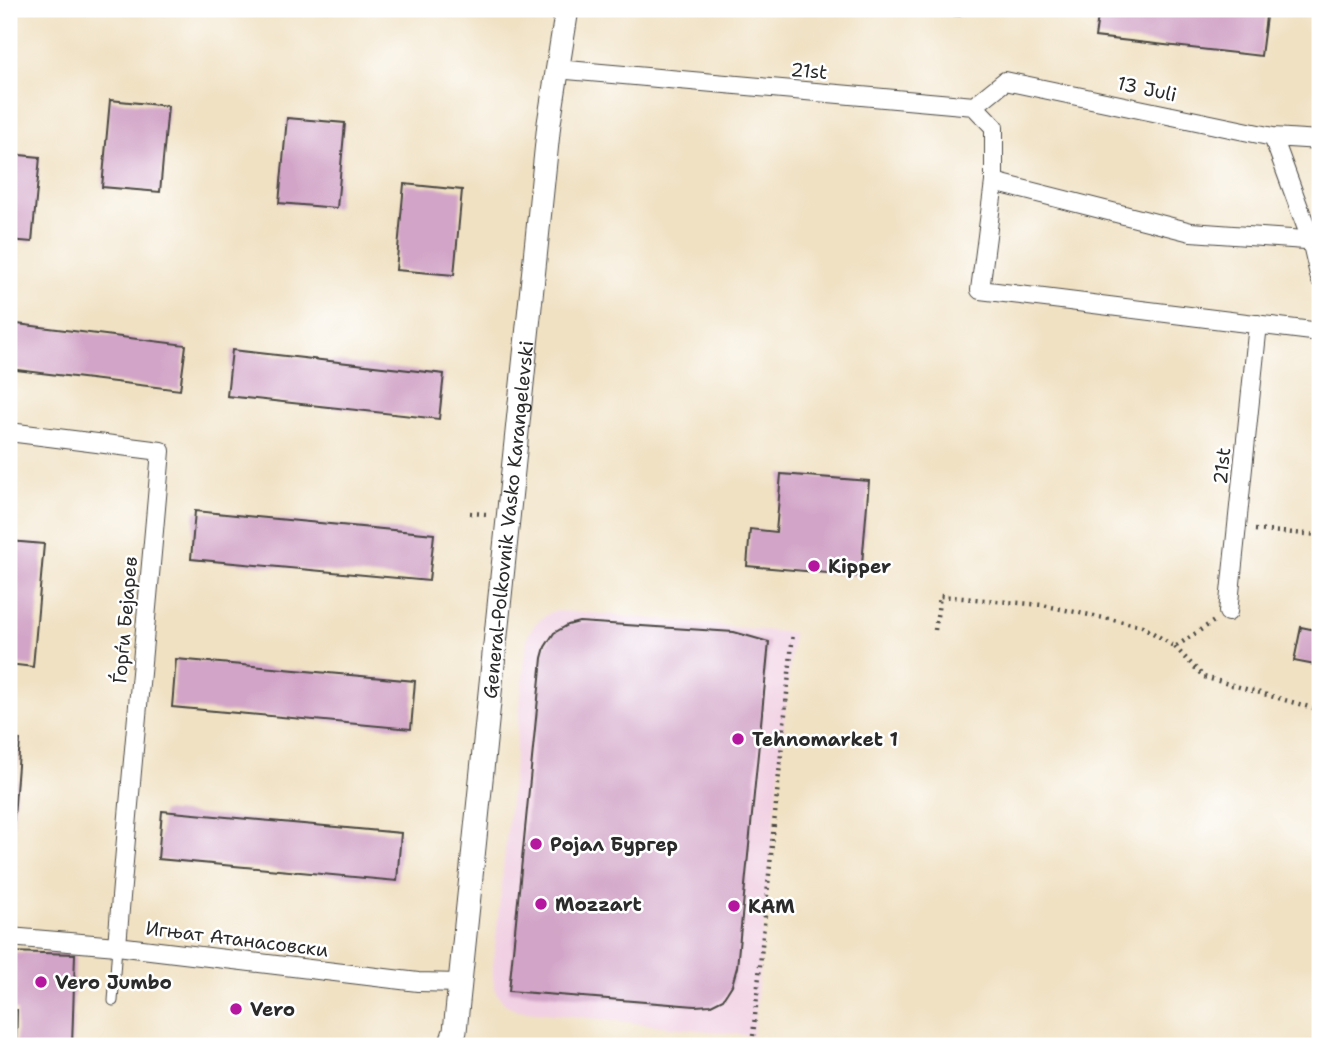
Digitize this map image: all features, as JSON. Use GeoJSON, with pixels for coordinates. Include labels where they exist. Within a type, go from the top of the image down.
{"type":"FeatureCollection","features":[{"type":"Feature","properties":{"kind":"street","name":"General-Polkovnik Vasko Karangelevski"},"geometry":{"type":"LineString","coordinates":[[454,1041],[549,123],[567,9]]}},
{"type":"Feature","properties":{"kind":"street","name":"21st"},"geometry":{"type":"LineString","coordinates":[[556,69],[974,106]]}},
{"type":"Feature","properties":{"kind":"street","name":"13 Juli"},"geometry":{"type":"LineString","coordinates":[[974,106],[1005,81],[1273,137],[1320,140]]}},
{"type":"Feature","properties":{"kind":"street"},"geometry":{"type":"LineString","coordinates":[[974,106],[994,127],[994,182],[980,290],[1320,332]]}},
{"type":"Feature","properties":{"kind":"street"},"geometry":{"type":"LineString","coordinates":[[1273,137],[1315,240],[1320,279]]}},
{"type":"Feature","properties":{"kind":"street"},"geometry":{"type":"LineString","coordinates":[[994,182],[1191,232],[1315,240]]}},
{"type":"Feature","properties":{"kind":"street","name":"21st"},"geometry":{"type":"LineString","coordinates":[[1228,612],[1258,324]]}},
{"type":"Feature","properties":{"kind":"street","name":"Ѓорѓи Бејарев"},"geometry":{"type":"LineString","coordinates":[[9,432],[161,451],[117,946]]}},
{"type":"Feature","properties":{"kind":"street","name":"Игњат Атанасовски"},"geometry":{"type":"LineString","coordinates":[[9,937],[117,946],[418,982],[460,984]]}},
{"type":"Feature","properties":{"kind":"lane"},"geometry":{"type":"LineString","coordinates":[[113,1001],[117,946]]}},
{"type":"Feature","properties":{"kind":"path"},"geometry":{"type":"LineString","coordinates":[[1237,529],[1320,535]]}},
{"type":"Feature","properties":{"kind":"path"},"geometry":{"type":"LineString","coordinates":[[934,629],[940,596],[1042,605],[1142,626],[1175,646],[1204,677],[1320,710]]}},
{"type":"Feature","properties":{"kind":"path"},"geometry":{"type":"LineString","coordinates":[[1175,646],[1228,612]]}},
{"type":"Feature","properties":{"kind":"path"},"geometry":{"type":"LineString","coordinates":[[753,1036],[793,633]]}},
{"type":"Feature","properties":{"kind":"shaded area"},"geometry":{"type":"Polygon","coordinates":[[[557,611],[793,633],[753,1036],[518,1010],[505,1004],[496,993],[493,966],[527,640],[537,622],[557,611]]]}},
{"type":"Feature","properties":{"kind":"building"},"geometry":{"type":"Polygon","coordinates":[[[908,9],[961,9],[960,16],[908,9]]]}},
{"type":"Feature","properties":{"kind":"building"},"geometry":{"type":"Polygon","coordinates":[[[1099,9],[1267,9],[1261,56],[1095,37],[1099,9]]]}},
{"type":"Feature","properties":{"kind":"building"},"geometry":{"type":"Polygon","coordinates":[[[110,100],[168,106],[160,192],[102,187],[110,100]]]}},
{"type":"Feature","properties":{"kind":"building"},"geometry":{"type":"Polygon","coordinates":[[[287,118],[345,123],[337,208],[279,203],[287,118]]]}},
{"type":"Feature","properties":{"kind":"building"},"geometry":{"type":"Polygon","coordinates":[[[9,154],[40,157],[32,242],[9,240],[9,154]]]}},
{"type":"Feature","properties":{"kind":"building"},"geometry":{"type":"Polygon","coordinates":[[[404,184],[462,190],[454,275],[396,270],[404,184]]]}},
{"type":"Feature","properties":{"kind":"building"},"geometry":{"type":"Polygon","coordinates":[[[9,323],[186,345],[180,390],[9,369],[9,323]]]}},
{"type":"Feature","properties":{"kind":"building"},"geometry":{"type":"Polygon","coordinates":[[[232,350],[444,374],[439,419],[227,396],[232,350]]]}},
{"type":"Feature","properties":{"kind":"building"},"geometry":{"type":"Polygon","coordinates":[[[781,474],[869,481],[861,576],[747,566],[750,529],[776,532],[781,474]]]}},
{"type":"Feature","properties":{"kind":"building"},"geometry":{"type":"Polygon","coordinates":[[[195,511],[434,534],[429,581],[191,559],[195,511]]]}},
{"type":"Feature","properties":{"kind":"building"},"geometry":{"type":"Polygon","coordinates":[[[9,541],[44,544],[33,667],[9,664],[9,541]]]}},
{"type":"Feature","properties":{"kind":"building"},"geometry":{"type":"Polygon","coordinates":[[[579,622],[734,632],[769,642],[737,967],[732,985],[723,999],[711,1005],[695,1006],[509,991],[542,658],[554,633],[579,622]]]}},
{"type":"Feature","properties":{"kind":"building"},"geometry":{"type":"Polygon","coordinates":[[[1301,627],[1320,631],[1320,666],[1294,661],[1301,627]]]}},
{"type":"Feature","properties":{"kind":"building"},"geometry":{"type":"Polygon","coordinates":[[[176,659],[415,681],[411,729],[172,707],[176,659]]]}},
{"type":"Feature","properties":{"kind":"building"},"geometry":{"type":"Polygon","coordinates":[[[9,739],[20,740],[11,855],[9,855],[9,739]]]}},
{"type":"Feature","properties":{"kind":"building"},"geometry":{"type":"Polygon","coordinates":[[[162,811],[401,833],[397,881],[158,859],[162,811]]]}},
{"type":"Feature","properties":{"kind":"building","name":"Vero Jumbo"},"geometry":{"type":"Polygon","coordinates":[[[9,952],[75,954],[72,1046],[16,1046],[17,1010],[9,1010],[9,952]]]}},
{"type":"Feature","properties":{"kind":"place","name":"Kipper"},"geometry":{"type":"Point","coordinates":[814,566]}},
{"type":"Feature","properties":{"kind":"place","name":"Tehnomarket 1"},"geometry":{"type":"Point","coordinates":[738,739]}},
{"type":"Feature","properties":{"kind":"place","name":"Ројал Бургер"},"geometry":{"type":"Point","coordinates":[536,844]}},
{"type":"Feature","properties":{"kind":"place","name":"Mozzart"},"geometry":{"type":"Point","coordinates":[541,904]}},
{"type":"Feature","properties":{"kind":"place","name":"KAM"},"geometry":{"type":"Point","coordinates":[734,906]}},
{"type":"Feature","properties":{"kind":"place","name":"Vero Jumbo"},"geometry":{"type":"Point","coordinates":[41,982]}},
{"type":"Feature","properties":{"kind":"place","name":"Vero"},"geometry":{"type":"Point","coordinates":[236,1009]}}]}
